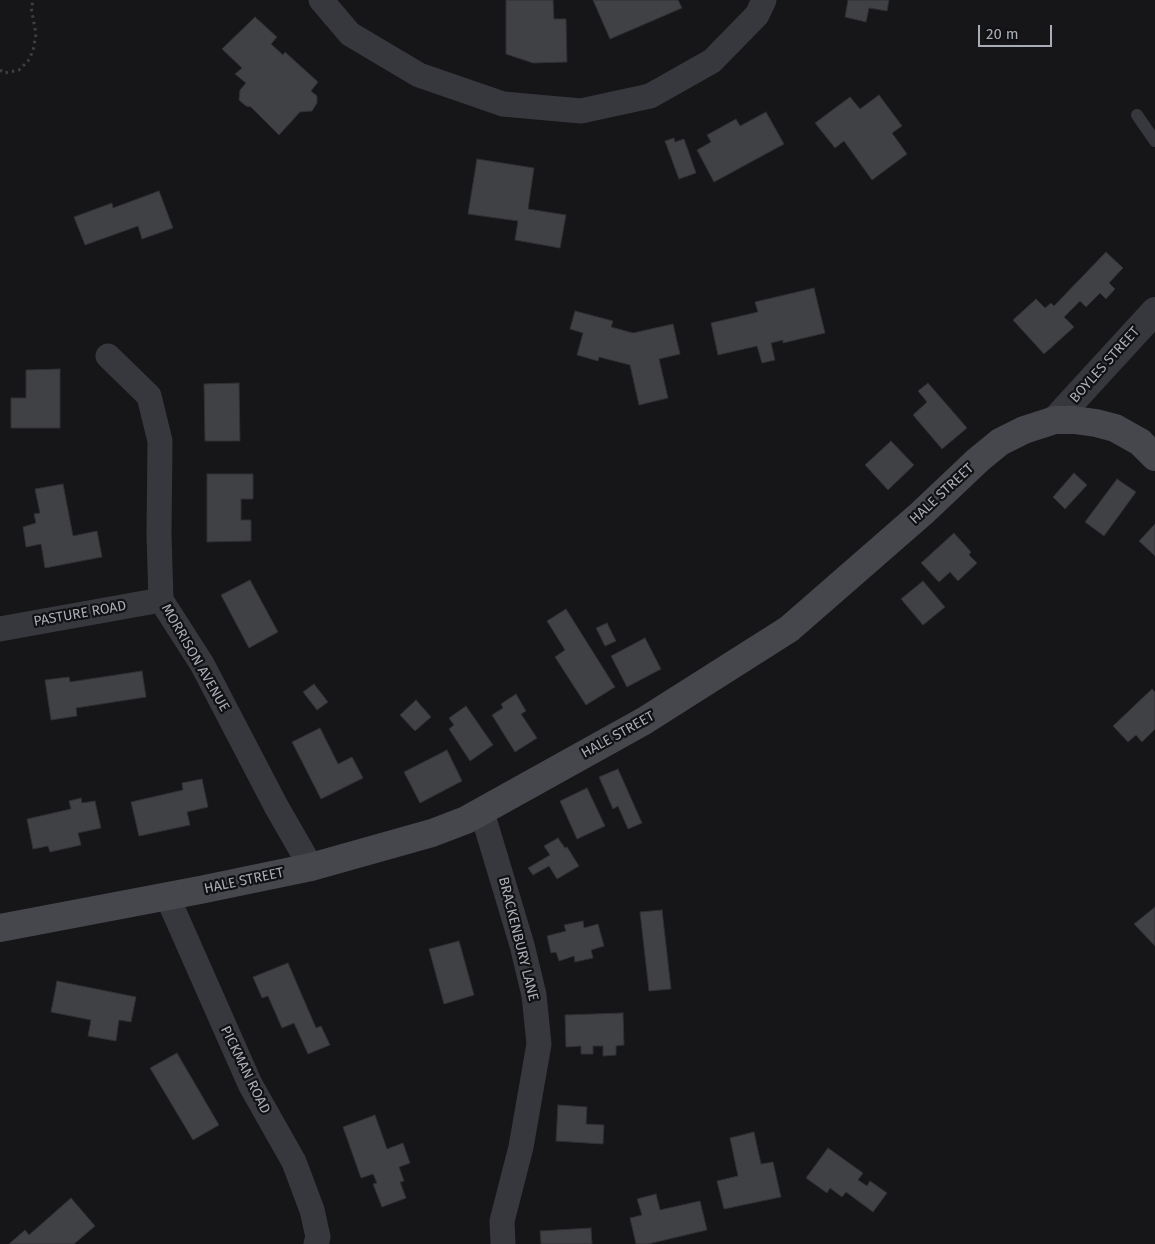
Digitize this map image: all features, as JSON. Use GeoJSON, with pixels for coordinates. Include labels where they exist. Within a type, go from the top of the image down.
{"type":"FeatureCollection","features":[{"type":"Feature","properties":{"kind":"main road","name":"HALE STREET"},"geometry":{"type":"LineString","coordinates":[[0,928],[312,867],[432,833],[482,812],[530,783],[644,721],[789,629],[1000,442],[1024,430],[1055,420],[1096,423],[1115,428],[1140,442],[1155,457]]}},
{"type":"Feature","properties":{"kind":"street"},"geometry":{"type":"LineString","coordinates":[[321,0],[350,34],[419,75],[503,104],[581,110],[650,96],[712,61],[757,15],[764,0]]}},
{"type":"Feature","properties":{"kind":"street","name":"BOYLES STREET"},"geometry":{"type":"LineString","coordinates":[[1055,420],[1155,311]]}},
{"type":"Feature","properties":{"kind":"street","name":"MORRISON AVENUE"},"geometry":{"type":"LineString","coordinates":[[108,356],[149,396],[160,442],[161,600],[202,664],[276,806],[312,867]]}},
{"type":"Feature","properties":{"kind":"street","name":"PASTURE ROAD"},"geometry":{"type":"LineString","coordinates":[[0,629],[161,600]]}},
{"type":"Feature","properties":{"kind":"street","name":"BRACKENBURY LANE"},"geometry":{"type":"LineString","coordinates":[[482,812],[522,945],[534,995],[539,1044],[521,1147],[502,1221],[503,1244]]}},
{"type":"Feature","properties":{"kind":"street","name":"PICKMAN ROAD"},"geometry":{"type":"LineString","coordinates":[[167,896],[250,1084],[294,1162],[312,1210],[318,1236],[316,1244]]}},
{"type":"Feature","properties":{"kind":"lane"},"geometry":{"type":"LineString","coordinates":[[1137,115],[1155,141]]}},
{"type":"Feature","properties":{"kind":"path"},"geometry":{"type":"LineString","coordinates":[[0,70],[4,73],[19,70],[28,61],[33,51],[36,34],[31,7],[34,0]]}},
{"type":"Feature","properties":{"kind":"building"},"geometry":{"type":"Polygon","coordinates":[[[506,0],[553,0],[554,19],[566,19],[567,62],[533,63],[506,54],[506,0]]]}},
{"type":"Feature","properties":{"kind":"building"},"geometry":{"type":"Polygon","coordinates":[[[593,0],[678,0],[682,8],[610,39],[593,0]]]}},
{"type":"Feature","properties":{"kind":"building"},"geometry":{"type":"Polygon","coordinates":[[[848,0],[889,0],[887,11],[869,8],[866,22],[845,17],[848,0]]]}},
{"type":"Feature","properties":{"kind":"building"},"geometry":{"type":"Polygon","coordinates":[[[255,17],[277,37],[271,44],[283,55],[285,52],[318,82],[311,91],[317,96],[317,103],[312,111],[300,112],[279,135],[251,107],[246,106],[239,100],[240,90],[246,83],[235,74],[242,68],[222,49],[255,17]]]}},
{"type":"Feature","properties":{"kind":"building"},"geometry":{"type":"Polygon","coordinates":[[[879,95],[902,126],[892,133],[907,154],[872,180],[844,141],[835,148],[815,123],[850,97],[860,109],[879,95]]]}},
{"type":"Feature","properties":{"kind":"building"},"geometry":{"type":"Polygon","coordinates":[[[766,112],[784,144],[714,182],[697,150],[711,142],[707,135],[736,119],[740,126],[766,112]]]}},
{"type":"Feature","properties":{"kind":"building"},"geometry":{"type":"Polygon","coordinates":[[[674,138],[675,142],[684,139],[696,173],[679,179],[665,141],[674,138]]]}},
{"type":"Feature","properties":{"kind":"building"},"geometry":{"type":"Polygon","coordinates":[[[477,159],[534,168],[528,209],[566,215],[560,248],[515,240],[518,221],[468,214],[477,159]]]}},
{"type":"Feature","properties":{"kind":"building"},"geometry":{"type":"Polygon","coordinates":[[[159,191],[173,228],[142,239],[138,226],[85,245],[74,217],[112,203],[113,208],[159,191]]]}},
{"type":"Feature","properties":{"kind":"building"},"geometry":{"type":"Polygon","coordinates":[[[1106,252],[1123,268],[1109,283],[1115,289],[1106,299],[1100,293],[1086,307],[1080,301],[1064,317],[1074,327],[1044,354],[1013,320],[1036,299],[1045,308],[1051,303],[1054,306],[1106,252]]]}},
{"type":"Feature","properties":{"kind":"building"},"geometry":{"type":"Polygon","coordinates":[[[814,288],[825,333],[783,343],[783,340],[771,343],[775,360],[762,363],[757,346],[718,355],[711,323],[758,312],[755,302],[814,288]]]}},
{"type":"Feature","properties":{"kind":"building"},"geometry":{"type":"Polygon","coordinates":[[[575,311],[613,321],[611,327],[633,333],[673,324],[680,354],[659,359],[668,398],[639,405],[630,365],[599,357],[598,361],[577,355],[583,333],[570,329],[575,311]]]}},
{"type":"Feature","properties":{"kind":"building"},"geometry":{"type":"Polygon","coordinates":[[[60,369],[60,428],[11,428],[11,398],[26,398],[26,370],[60,369]]]}},
{"type":"Feature","properties":{"kind":"building"},"geometry":{"type":"Polygon","coordinates":[[[239,383],[240,441],[205,441],[204,384],[239,383]]]}},
{"type":"Feature","properties":{"kind":"building"},"geometry":{"type":"Polygon","coordinates":[[[928,383],[967,428],[942,449],[913,415],[927,402],[918,391],[928,383]]]}},
{"type":"Feature","properties":{"kind":"building"},"geometry":{"type":"Polygon","coordinates":[[[891,441],[914,465],[888,490],[865,465],[891,441]]]}},
{"type":"Feature","properties":{"kind":"building"},"geometry":{"type":"Polygon","coordinates":[[[1074,473],[1087,485],[1065,509],[1053,497],[1074,473]]]}},
{"type":"Feature","properties":{"kind":"building"},"geometry":{"type":"Polygon","coordinates":[[[207,474],[253,474],[253,499],[241,499],[241,520],[251,520],[251,541],[207,542],[207,474]]]}},
{"type":"Feature","properties":{"kind":"building"},"geometry":{"type":"Polygon","coordinates":[[[1117,479],[1136,492],[1104,536],[1085,522],[1117,479]]]}},
{"type":"Feature","properties":{"kind":"building"},"geometry":{"type":"Polygon","coordinates":[[[63,484],[73,536],[97,531],[102,557],[45,568],[41,544],[26,547],[23,527],[36,523],[34,514],[40,513],[35,489],[63,484]]]}},
{"type":"Feature","properties":{"kind":"building"},"geometry":{"type":"Polygon","coordinates":[[[1155,524],[1155,556],[1139,541],[1155,524]]]}},
{"type":"Feature","properties":{"kind":"building"},"geometry":{"type":"Polygon","coordinates":[[[954,533],[971,552],[969,555],[977,563],[958,581],[950,572],[939,582],[921,563],[954,533]]]}},
{"type":"Feature","properties":{"kind":"building"},"geometry":{"type":"Polygon","coordinates":[[[250,580],[278,632],[249,648],[221,595],[250,580]]]}},
{"type":"Feature","properties":{"kind":"building"},"geometry":{"type":"Polygon","coordinates":[[[923,581],[945,607],[923,625],[901,599],[923,581]]]}},
{"type":"Feature","properties":{"kind":"building"},"geometry":{"type":"Polygon","coordinates":[[[566,609],[615,687],[586,705],[555,657],[565,650],[547,621],[566,609]]]}},
{"type":"Feature","properties":{"kind":"building"},"geometry":{"type":"Polygon","coordinates":[[[607,623],[616,641],[605,646],[596,628],[607,623]]]}},
{"type":"Feature","properties":{"kind":"building"},"geometry":{"type":"Polygon","coordinates":[[[645,638],[661,669],[627,687],[611,656],[645,638]]]}},
{"type":"Feature","properties":{"kind":"building"},"geometry":{"type":"Polygon","coordinates":[[[142,671],[146,697],[76,708],[77,716],[51,720],[45,680],[69,677],[70,682],[142,671]]]}},
{"type":"Feature","properties":{"kind":"building"},"geometry":{"type":"Polygon","coordinates":[[[314,684],[328,702],[317,710],[303,692],[314,684]]]}},
{"type":"Feature","properties":{"kind":"building"},"geometry":{"type":"Polygon","coordinates":[[[1152,689],[1155,692],[1155,729],[1142,742],[1136,735],[1128,742],[1113,726],[1152,689]]]}},
{"type":"Feature","properties":{"kind":"building"},"geometry":{"type":"Polygon","coordinates":[[[516,694],[526,711],[521,714],[537,738],[515,752],[492,715],[503,708],[501,704],[516,694]]]}},
{"type":"Feature","properties":{"kind":"building"},"geometry":{"type":"Polygon","coordinates":[[[416,700],[431,717],[415,731],[400,715],[416,700]]]}},
{"type":"Feature","properties":{"kind":"building"},"geometry":{"type":"Polygon","coordinates":[[[466,706],[493,745],[470,761],[449,729],[454,725],[449,718],[466,706]]]}},
{"type":"Feature","properties":{"kind":"building"},"geometry":{"type":"Polygon","coordinates":[[[320,728],[338,764],[352,757],[363,778],[321,799],[292,742],[320,728]]]}},
{"type":"Feature","properties":{"kind":"building"},"geometry":{"type":"Polygon","coordinates":[[[447,750],[462,781],[420,803],[404,772],[447,750]]]}},
{"type":"Feature","properties":{"kind":"building"},"geometry":{"type":"Polygon","coordinates":[[[618,769],[642,823],[628,829],[618,806],[613,809],[599,777],[618,769]]]}},
{"type":"Feature","properties":{"kind":"building"},"geometry":{"type":"Polygon","coordinates":[[[202,779],[208,807],[187,812],[190,825],[139,836],[131,802],[183,790],[182,783],[202,779]]]}},
{"type":"Feature","properties":{"kind":"building"},"geometry":{"type":"Polygon","coordinates":[[[587,788],[605,826],[577,839],[560,801],[587,788]]]}},
{"type":"Feature","properties":{"kind":"building"},"geometry":{"type":"Polygon","coordinates":[[[81,798],[82,803],[95,801],[101,828],[78,833],[81,845],[50,852],[48,846],[33,849],[27,819],[71,809],[69,801],[81,798]]]}},
{"type":"Feature","properties":{"kind":"building"},"geometry":{"type":"Polygon","coordinates":[[[558,838],[565,848],[567,847],[579,866],[557,879],[549,866],[533,875],[528,868],[550,855],[544,846],[558,838]]]}},
{"type":"Feature","properties":{"kind":"building"},"geometry":{"type":"Polygon","coordinates":[[[1155,907],[1155,946],[1134,924],[1155,907]]]}},
{"type":"Feature","properties":{"kind":"building"},"geometry":{"type":"Polygon","coordinates":[[[662,910],[671,989],[649,991],[640,912],[662,910]]]}},
{"type":"Feature","properties":{"kind":"building"},"geometry":{"type":"Polygon","coordinates":[[[583,921],[584,928],[598,924],[604,946],[591,950],[593,958],[575,962],[574,956],[559,961],[556,952],[551,953],[547,936],[566,931],[564,925],[583,921]]]}},
{"type":"Feature","properties":{"kind":"building"},"geometry":{"type":"Polygon","coordinates":[[[459,941],[474,995],[444,1004],[429,949],[459,941]]]}},
{"type":"Feature","properties":{"kind":"building"},"geometry":{"type":"Polygon","coordinates":[[[288,963],[316,1028],[321,1026],[330,1045],[308,1054],[294,1023],[282,1028],[268,996],[262,998],[253,977],[288,963]]]}},
{"type":"Feature","properties":{"kind":"building"},"geometry":{"type":"Polygon","coordinates":[[[57,981],[136,997],[131,1022],[119,1020],[116,1041],[88,1036],[91,1020],[51,1012],[57,981]]]}},
{"type":"Feature","properties":{"kind":"building"},"geometry":{"type":"Polygon","coordinates":[[[623,1013],[624,1045],[616,1046],[616,1055],[603,1056],[603,1046],[593,1046],[593,1054],[581,1054],[581,1046],[566,1047],[565,1015],[623,1013]]]}},
{"type":"Feature","properties":{"kind":"building"},"geometry":{"type":"Polygon","coordinates":[[[177,1053],[219,1125],[193,1140],[150,1068],[177,1053]]]}},
{"type":"Feature","properties":{"kind":"building"},"geometry":{"type":"Polygon","coordinates":[[[558,1105],[587,1107],[586,1124],[604,1125],[603,1144],[556,1141],[558,1105]]]}},
{"type":"Feature","properties":{"kind":"building"},"geometry":{"type":"Polygon","coordinates":[[[375,1115],[387,1149],[403,1143],[410,1163],[399,1167],[404,1181],[400,1182],[406,1198],[382,1207],[373,1184],[377,1183],[373,1174],[361,1178],[343,1127],[375,1115]]]}},
{"type":"Feature","properties":{"kind":"building"},"geometry":{"type":"Polygon","coordinates":[[[754,1132],[761,1164],[773,1162],[781,1197],[724,1209],[717,1181],[738,1176],[730,1138],[754,1132]]]}},
{"type":"Feature","properties":{"kind":"building"},"geometry":{"type":"Polygon","coordinates":[[[828,1148],[863,1173],[858,1180],[867,1186],[870,1181],[887,1193],[873,1212],[846,1192],[842,1197],[830,1188],[827,1193],[806,1178],[828,1148]]]}},
{"type":"Feature","properties":{"kind":"building"},"geometry":{"type":"Polygon","coordinates":[[[656,1194],[660,1210],[700,1201],[707,1230],[648,1244],[636,1244],[630,1218],[642,1215],[637,1199],[656,1194]]]}},
{"type":"Feature","properties":{"kind":"building"},"geometry":{"type":"Polygon","coordinates":[[[71,1198],[95,1226],[74,1244],[9,1244],[25,1230],[29,1235],[71,1198]]]}},
{"type":"Feature","properties":{"kind":"building"},"geometry":{"type":"Polygon","coordinates":[[[591,1228],[592,1244],[541,1244],[540,1231],[591,1228]]]}}]}
